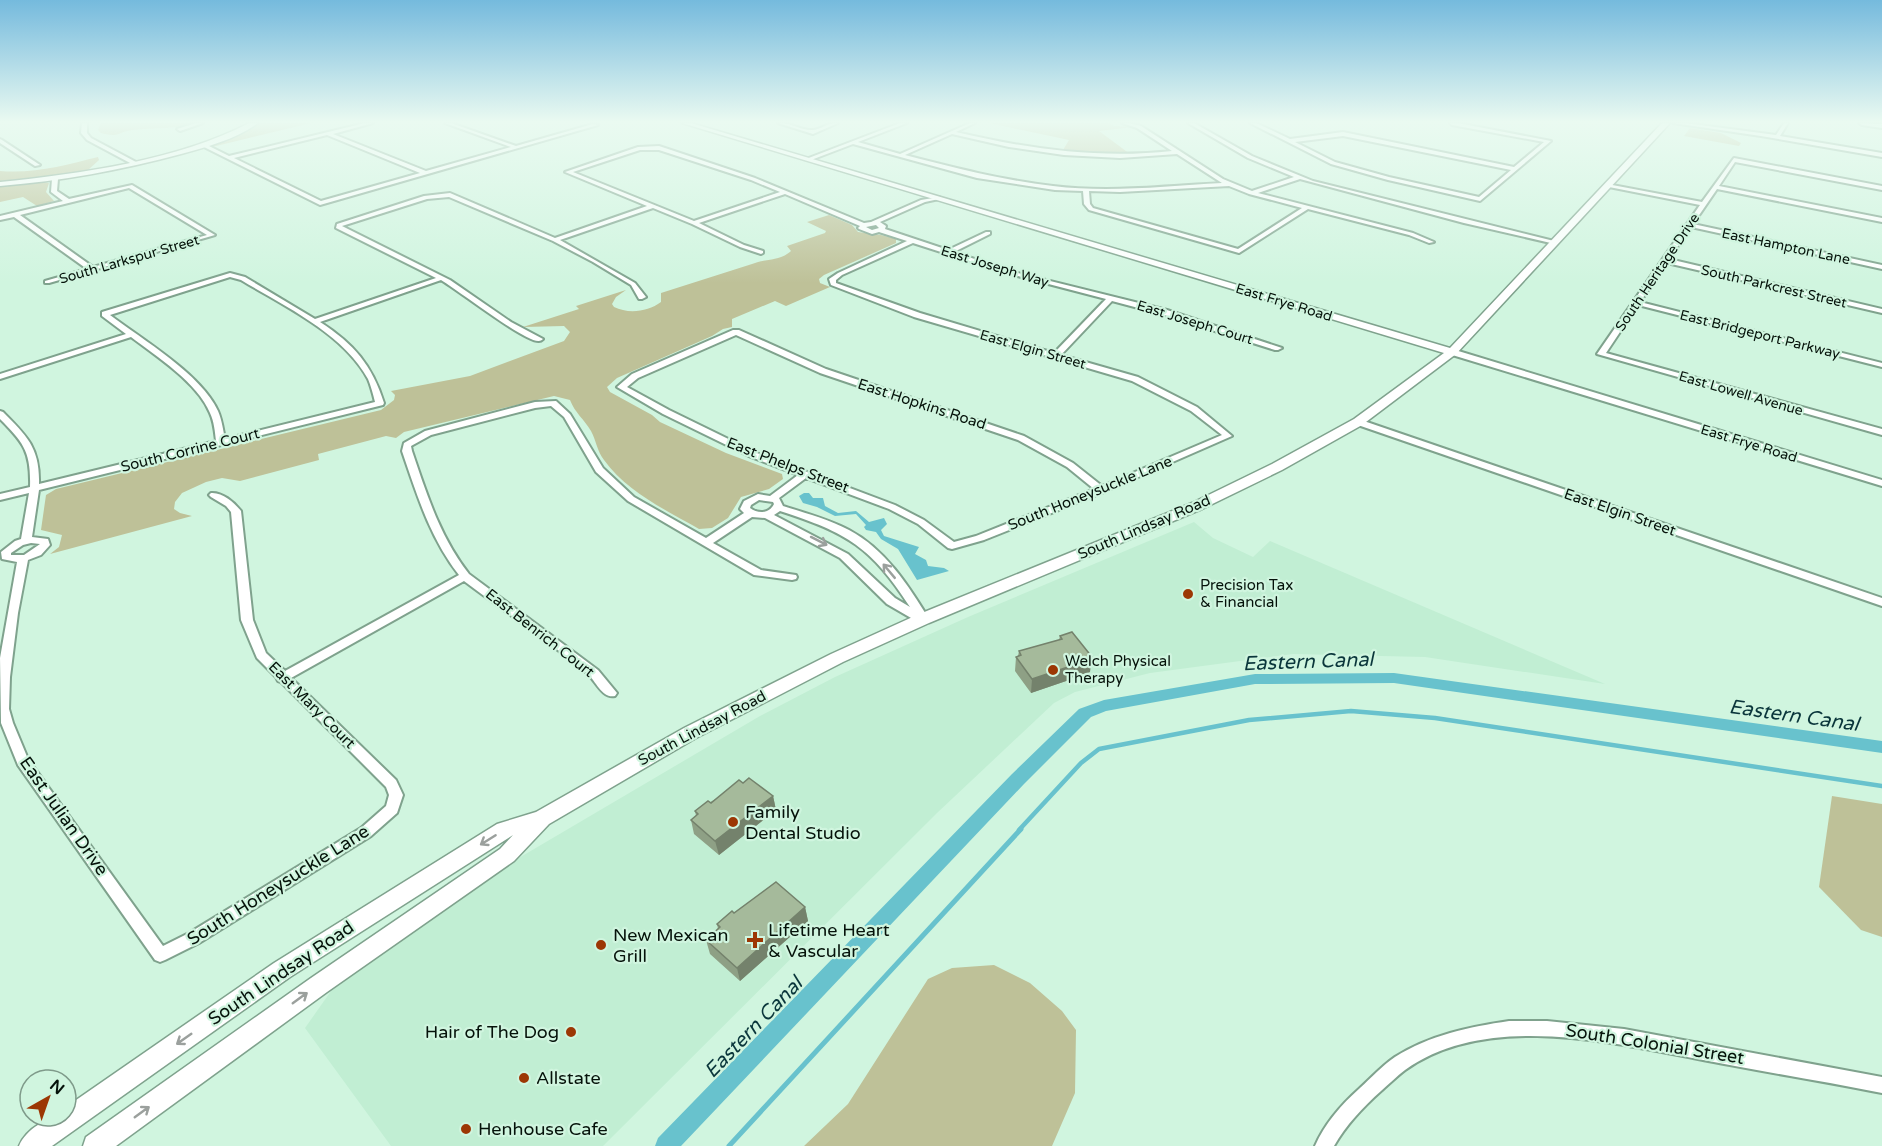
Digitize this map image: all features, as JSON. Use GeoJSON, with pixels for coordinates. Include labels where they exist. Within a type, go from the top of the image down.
{"type":"FeatureCollection","features":[{"type":"Feature","properties":{"kind":"main road"},"geometry":{"type":"LineString","coordinates":[[0,184],[67,176]]}},
{"type":"Feature","properties":{"kind":"main road","name":"East Frye Road"},"geometry":{"type":"LineString","coordinates":[[866,176],[1452,352]]}},
{"type":"Feature","properties":{"kind":"main road","name":"South Lindsay Road"},"geometry":{"type":"LineString","coordinates":[[31,1146],[282,970],[504,830],[542,818],[710,722],[837,658],[923,619],[1197,506],[1277,467],[1358,422],[1452,352],[1617,176]]}},
{"type":"Feature","properties":{"kind":"main road","name":"South Lindsay Road"},"geometry":{"type":"LineString","coordinates":[[95,1146],[319,985],[507,855],[542,818]]}},
{"type":"Feature","properties":{"kind":"street"},"geometry":{"type":"LineString","coordinates":[[267,176],[320,202],[413,176]]}},
{"type":"Feature","properties":{"kind":"street","name":"East Joseph Way"},"geometry":{"type":"LineString","coordinates":[[579,176],[654,206]]}},
{"type":"Feature","properties":{"kind":"street","name":"East Joseph Way"},"geometry":{"type":"LineString","coordinates":[[740,176],[786,192],[864,225],[873,223],[912,241],[1008,272],[1111,298]]}},
{"type":"Feature","properties":{"kind":"street"},"geometry":{"type":"LineString","coordinates":[[980,176],[1054,188],[1086,189],[1144,190],[1229,184]]}},
{"type":"Feature","properties":{"kind":"street"},"geometry":{"type":"LineString","coordinates":[[1217,176],[1251,193],[1411,234],[1431,242]]}},
{"type":"Feature","properties":{"kind":"street"},"geometry":{"type":"LineString","coordinates":[[1295,176],[1354,195],[1555,242]]}},
{"type":"Feature","properties":{"kind":"street"},"geometry":{"type":"LineString","coordinates":[[1382,176],[1480,199],[1506,176]]}},
{"type":"Feature","properties":{"kind":"street","name":"South Heritage Drive"},"geometry":{"type":"LineString","coordinates":[[1601,354],[1723,176]]}},
{"type":"Feature","properties":{"kind":"street","name":"South Heritage Drive"},"geometry":{"type":"LineString","coordinates":[[1821,176],[1882,188]]}},
{"type":"Feature","properties":{"kind":"street"},"geometry":{"type":"LineString","coordinates":[[1251,193],[1298,178]]}},
{"type":"Feature","properties":{"kind":"street"},"geometry":{"type":"LineString","coordinates":[[55,179],[54,192],[67,201]]}},
{"type":"Feature","properties":{"kind":"street"},"geometry":{"type":"LineString","coordinates":[[1609,185],[1704,204]]}},
{"type":"Feature","properties":{"kind":"street","name":"South Larkspur Street"},"geometry":{"type":"LineString","coordinates":[[47,282],[212,236],[130,186],[67,201]]}},
{"type":"Feature","properties":{"kind":"street"},"geometry":{"type":"LineString","coordinates":[[1716,187],[1882,220]]}},
{"type":"Feature","properties":{"kind":"street"},"geometry":{"type":"LineString","coordinates":[[1086,189],[1087,204],[1091,209],[1239,250],[1306,208]]}},
{"type":"Feature","properties":{"kind":"street"},"geometry":{"type":"LineString","coordinates":[[694,223],[786,192]]}},
{"type":"Feature","properties":{"kind":"street"},"geometry":{"type":"LineString","coordinates":[[539,339],[512,327],[462,290],[441,278],[339,228],[339,225],[426,197],[442,194],[456,197],[555,240],[595,261],[633,284],[642,297]]}},
{"type":"Feature","properties":{"kind":"street"},"geometry":{"type":"LineString","coordinates":[[873,223],[923,201],[937,198]]}},
{"type":"Feature","properties":{"kind":"street"},"geometry":{"type":"LineString","coordinates":[[882,228],[931,204],[937,198]]}},
{"type":"Feature","properties":{"kind":"street"},"geometry":{"type":"LineString","coordinates":[[0,218],[67,201]]}},
{"type":"Feature","properties":{"kind":"street"},"geometry":{"type":"LineString","coordinates":[[555,240],[654,206],[742,246],[761,252]]}},
{"type":"Feature","properties":{"kind":"street"},"geometry":{"type":"LineString","coordinates":[[14,214],[92,269]]}},
{"type":"Feature","properties":{"kind":"street","name":"East Joseph Way"},"geometry":{"type":"LineString","coordinates":[[864,225],[861,227],[864,230],[882,228]]}},
{"type":"Feature","properties":{"kind":"street","name":"East Hampton Lane"},"geometry":{"type":"LineString","coordinates":[[1689,225],[1882,267]]}},
{"type":"Feature","properties":{"kind":"street"},"geometry":{"type":"LineString","coordinates":[[949,252],[988,233]]}},
{"type":"Feature","properties":{"kind":"street","name":"East Elgin Street"},"geometry":{"type":"LineString","coordinates":[[912,241],[832,279],[833,284],[917,315],[1109,370],[1163,392],[1194,409],[1228,436]]}},
{"type":"Feature","properties":{"kind":"street","name":"South Parkcrest Street"},"geometry":{"type":"LineString","coordinates":[[1667,261],[1882,311]]}},
{"type":"Feature","properties":{"kind":"street"},"geometry":{"type":"LineString","coordinates":[[221,443],[214,411],[202,394],[186,377],[105,314],[230,275],[243,278],[314,322],[441,278]]}},
{"type":"Feature","properties":{"kind":"street"},"geometry":{"type":"LineString","coordinates":[[1055,356],[1111,298]]}},
{"type":"Feature","properties":{"kind":"street","name":"East Joseph Court"},"geometry":{"type":"LineString","coordinates":[[1111,298],[1278,348]]}},
{"type":"Feature","properties":{"kind":"street","name":"East Bridgeport Parkway"},"geometry":{"type":"LineString","coordinates":[[1637,303],[1882,365]]}},
{"type":"Feature","properties":{"kind":"street","name":"South Corrine Court"},"geometry":{"type":"LineString","coordinates":[[0,497],[380,403],[376,387],[358,357],[314,322]]}},
{"type":"Feature","properties":{"kind":"street","name":"East Phelps Street"},"geometry":{"type":"LineString","coordinates":[[736,332],[635,376],[621,387],[754,455],[892,507],[921,522],[952,546]]}},
{"type":"Feature","properties":{"kind":"street","name":"East Hopkins Road"},"geometry":{"type":"LineString","coordinates":[[736,332],[823,371],[1021,438],[1070,465],[1101,490]]}},
{"type":"Feature","properties":{"kind":"street"},"geometry":{"type":"LineString","coordinates":[[0,377],[130,335]]}},
{"type":"Feature","properties":{"kind":"street","name":"East Frye Road"},"geometry":{"type":"LineString","coordinates":[[1452,352],[1882,483]]}},
{"type":"Feature","properties":{"kind":"street","name":"East Lowell Avenue"},"geometry":{"type":"LineString","coordinates":[[1601,354],[1882,432]]}},
{"type":"Feature","properties":{"kind":"street","name":"East Benrich Court"},"geometry":{"type":"LineString","coordinates":[[611,693],[594,673],[465,576],[448,555],[427,508],[407,451],[407,445],[428,433],[535,405],[553,404],[567,416],[599,470],[612,483],[631,499],[706,543]]}},
{"type":"Feature","properties":{"kind":"street"},"geometry":{"type":"LineString","coordinates":[[0,414],[24,439],[34,468],[34,488],[26,541]]}},
{"type":"Feature","properties":{"kind":"street","name":"East Elgin Street"},"geometry":{"type":"LineString","coordinates":[[1358,422],[1882,602]]}},
{"type":"Feature","properties":{"kind":"street","name":"South Honeysuckle Lane"},"geometry":{"type":"LineString","coordinates":[[952,546],[980,538],[1101,490],[1228,436]]}},
{"type":"Feature","properties":{"kind":"street"},"geometry":{"type":"LineString","coordinates":[[767,515],[776,502],[805,474]]}},
{"type":"Feature","properties":{"kind":"street","name":"East Mary Court"},"geometry":{"type":"LineString","coordinates":[[214,495],[236,511],[247,620],[261,655],[391,784],[396,795],[392,809]]}},
{"type":"Feature","properties":{"kind":"street"},"geometry":{"type":"LineString","coordinates":[[750,514],[745,509],[750,500],[759,497],[833,526],[856,538],[885,566],[907,592],[923,619]]}},
{"type":"Feature","properties":{"kind":"street"},"geometry":{"type":"LineString","coordinates":[[792,576],[758,573],[706,543],[750,514],[767,515],[844,556],[891,601],[923,619]]}},
{"type":"Feature","properties":{"kind":"street"},"geometry":{"type":"LineString","coordinates":[[37,539],[45,543],[39,551],[24,558],[4,555],[26,541],[37,539]]}},
{"type":"Feature","properties":{"kind":"street","name":"East Julian Drive"},"geometry":{"type":"LineString","coordinates":[[24,558],[5,635],[1,682],[3,708],[10,732],[23,761],[160,955]]}},
{"type":"Feature","properties":{"kind":"street"},"geometry":{"type":"LineString","coordinates":[[282,678],[465,576]]}},
{"type":"Feature","properties":{"kind":"street","name":"South Honeysuckle Lane"},"geometry":{"type":"LineString","coordinates":[[160,955],[194,938],[366,832],[392,809]]}},
{"type":"Feature","properties":{"kind":"street","name":"South Colonial Street"},"geometry":{"type":"LineString","coordinates":[[1324,1146],[1353,1104],[1401,1063],[1441,1044],[1485,1032],[1519,1028],[1561,1028],[1613,1035],[1882,1085]]}},
{"type":"Feature","properties":{"kind":"shaded area"},"geometry":{"type":"Polygon","coordinates":[[[0,176],[47,176],[44,177],[0,181],[0,176]]]}},
{"type":"Feature","properties":{"kind":"shaded area"},"geometry":{"type":"Polygon","coordinates":[[[49,183],[46,192],[54,201],[37,206],[23,197],[0,202],[0,187],[49,183]]]}},
{"type":"Feature","properties":{"kind":"shaded area"},"geometry":{"type":"Polygon","coordinates":[[[829,215],[852,225],[858,232],[896,239],[896,243],[819,279],[820,283],[830,287],[786,306],[775,301],[732,319],[732,327],[723,329],[617,378],[607,387],[610,392],[652,415],[660,422],[726,453],[782,474],[783,479],[769,489],[741,497],[728,518],[712,528],[699,529],[624,482],[602,457],[591,431],[570,400],[554,396],[404,432],[396,438],[386,436],[318,454],[319,460],[240,481],[222,478],[206,482],[182,493],[175,502],[174,509],[192,516],[50,554],[59,547],[62,535],[41,530],[46,495],[56,489],[381,410],[394,400],[395,395],[391,391],[470,376],[564,341],[570,332],[564,326],[523,327],[579,309],[576,306],[626,290],[616,297],[612,304],[614,307],[625,311],[644,310],[661,302],[661,293],[757,262],[782,257],[791,251],[787,246],[825,233],[826,231],[807,222],[829,215]]]}},
{"type":"Feature","properties":{"kind":"shaded area"},"geometry":{"type":"Polygon","coordinates":[[[1194,522],[1213,538],[1253,557],[1270,541],[1605,684],[1425,657],[1293,654],[1150,673],[1075,692],[1054,703],[937,813],[603,1146],[391,1146],[305,1028],[336,984],[512,862],[760,716],[835,677],[968,617],[1194,522]]]}},
{"type":"Feature","properties":{"kind":"shaded area"},"geometry":{"type":"Polygon","coordinates":[[[1832,796],[1882,804],[1882,937],[1861,930],[1819,887],[1832,796]]]}},
{"type":"Feature","properties":{"kind":"shaded area"},"geometry":{"type":"Polygon","coordinates":[[[994,965],[1030,983],[1062,1011],[1076,1030],[1075,1093],[1052,1146],[804,1146],[848,1104],[928,979],[952,968],[994,965]]]}},
{"type":"Feature","properties":{"kind":"water"},"geometry":{"type":"Polygon","coordinates":[[[809,493],[813,498],[823,498],[825,506],[838,513],[856,511],[869,522],[884,518],[887,524],[881,530],[884,536],[919,547],[915,554],[926,560],[928,566],[949,571],[917,580],[898,549],[881,539],[876,532],[866,530],[864,527],[866,525],[856,514],[835,516],[803,503],[799,496],[809,493]]]}},
{"type":"Feature","properties":{"kind":"building"},"geometry":{"type":"Polygon","coordinates":[[[1072,632],[1092,657],[1032,679],[1016,657],[1021,655],[1019,651],[1062,639],[1060,636],[1072,632]]]}},
{"type":"Feature","properties":{"kind":"building"},"geometry":{"type":"Polygon","coordinates":[[[749,778],[773,796],[715,841],[691,820],[698,814],[695,811],[708,801],[711,803],[739,780],[743,783],[749,778]]]}},
{"type":"Feature","properties":{"kind":"building","name":"Lifetime Heart & Vascular"},"geometry":{"type":"Polygon","coordinates":[[[776,882],[805,907],[737,968],[706,940],[720,927],[717,924],[732,911],[734,913],[776,882]]]}},
{"type":"Feature","properties":{"kind":"waterway","name":"Eastern Canal"},"geometry":{"type":"LineString","coordinates":[[666,1146],[1018,779],[1085,713],[1104,706],[1255,679],[1394,678],[1882,747]]}},
{"type":"Feature","properties":{"kind":"waterway"},"geometry":{"type":"LineString","coordinates":[[1019,830],[1081,763],[1099,749],[1249,720],[1351,711],[1435,718],[1882,786]]}},
{"type":"Feature","properties":{"kind":"waterway"},"geometry":{"type":"LineString","coordinates":[[729,1146],[1021,829]]}},
{"type":"Feature","properties":{"kind":"place","name":"Precision Tax & Financial"},"geometry":{"type":"Point","coordinates":[1188,594]}},
{"type":"Feature","properties":{"kind":"place","name":"Welch Physical Therapy"},"geometry":{"type":"Point","coordinates":[1053,670]}},
{"type":"Feature","properties":{"kind":"place","name":"Family Dental Studio"},"geometry":{"type":"Point","coordinates":[733,822]}},
{"type":"Feature","properties":{"kind":"place","name":"Lifetime Heart & Vascular"},"geometry":{"type":"Point","coordinates":[755,940]}},
{"type":"Feature","properties":{"kind":"place","name":"New Mexican Grill"},"geometry":{"type":"Point","coordinates":[601,945]}},
{"type":"Feature","properties":{"kind":"place","name":"Hair of The Dog"},"geometry":{"type":"Point","coordinates":[571,1032]}},
{"type":"Feature","properties":{"kind":"place","name":"Allstate"},"geometry":{"type":"Point","coordinates":[524,1078]}},
{"type":"Feature","properties":{"kind":"place","name":"Henhouse Cafe"},"geometry":{"type":"Point","coordinates":[466,1129]}}]}
